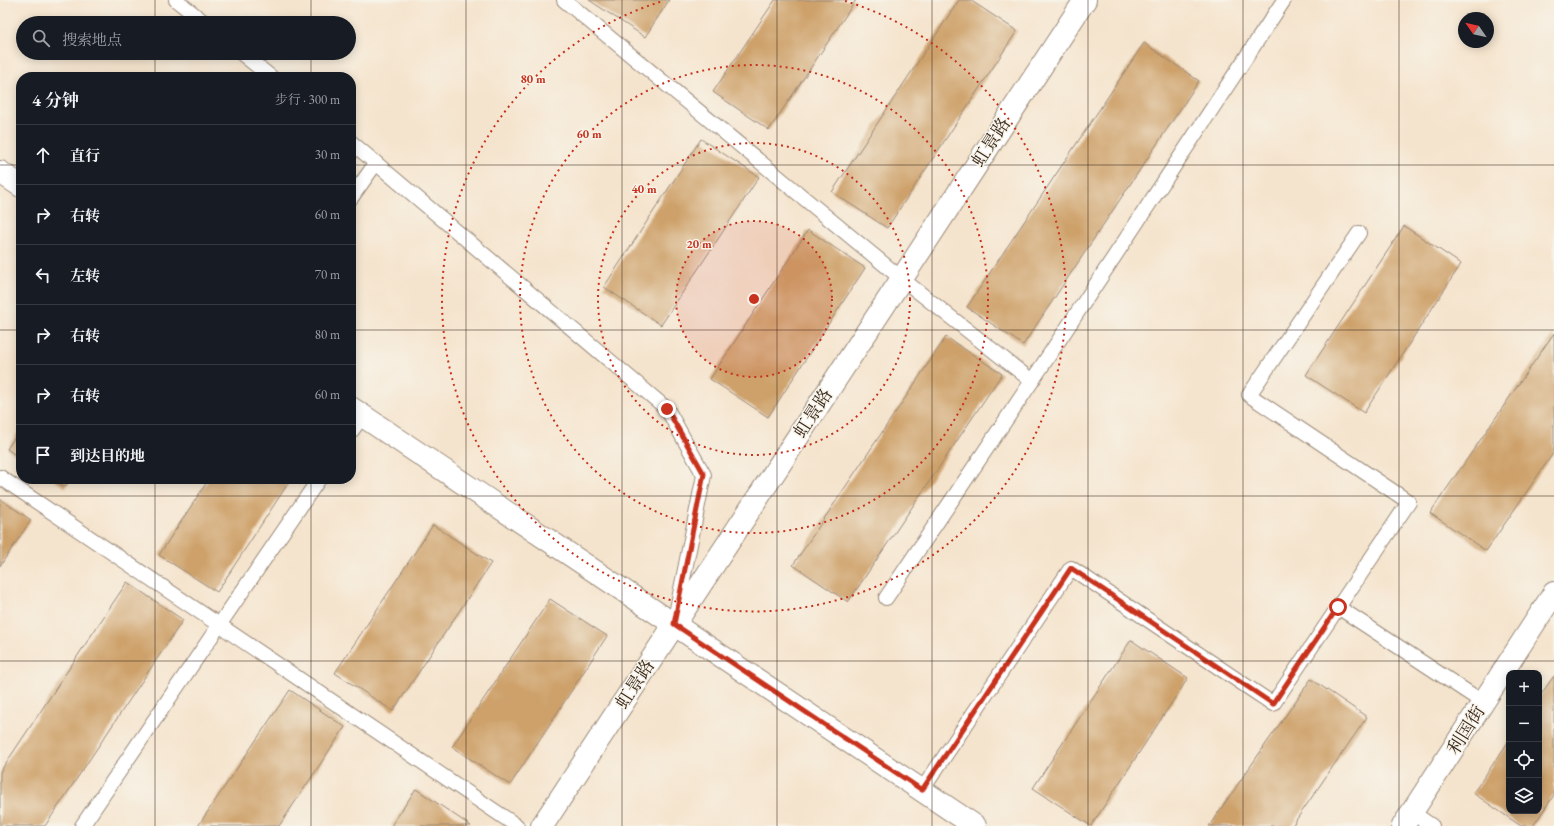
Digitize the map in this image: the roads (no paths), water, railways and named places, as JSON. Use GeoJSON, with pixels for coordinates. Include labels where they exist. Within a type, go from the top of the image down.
{"type":"FeatureCollection","features":[{"type":"Feature","properties":{"kind":"street","name":"虹景路"},"geometry":{"type":"LineString","coordinates":[[542,826],[1085,0]]}},
{"type":"Feature","properties":{"kind":"street"},"geometry":{"type":"LineString","coordinates":[[0,172],[16,183]]}},
{"type":"Feature","properties":{"kind":"street"},"geometry":{"type":"LineString","coordinates":[[356,419],[674,624],[975,826]]}},
{"type":"Feature","properties":{"kind":"street","name":"利国街"},"geometry":{"type":"LineString","coordinates":[[1408,820],[1554,593]]}},
{"type":"Feature","properties":{"kind":"lane"},"geometry":{"type":"LineString","coordinates":[[176,0],[196,16]]}},
{"type":"Feature","properties":{"kind":"lane"},"geometry":{"type":"LineString","coordinates":[[564,0],[902,279],[1032,381]]}},
{"type":"Feature","properties":{"kind":"lane"},"geometry":{"type":"LineString","coordinates":[[886,598],[1032,381],[1284,0]]}},
{"type":"Feature","properties":{"kind":"lane"},"geometry":{"type":"LineString","coordinates":[[250,60],[265,72]]}},
{"type":"Feature","properties":{"kind":"lane"},"geometry":{"type":"LineString","coordinates":[[356,146],[667,409],[704,474],[674,624]]}},
{"type":"Feature","properties":{"kind":"lane"},"geometry":{"type":"LineString","coordinates":[[356,191],[376,163]]}},
{"type":"Feature","properties":{"kind":"lane"},"geometry":{"type":"LineString","coordinates":[[922,790],[1071,568],[1273,704],[1409,502],[1250,395],[1359,233]]}},
{"type":"Feature","properties":{"kind":"lane"},"geometry":{"type":"LineString","coordinates":[[0,477],[517,826]]}},
{"type":"Feature","properties":{"kind":"lane"},"geometry":{"type":"LineString","coordinates":[[82,826],[316,484]]}},
{"type":"Feature","properties":{"kind":"lane"},"geometry":{"type":"LineString","coordinates":[[1338,607],[1484,703]]}},
{"type":"Feature","properties":{"kind":"lane"},"geometry":{"type":"LineString","coordinates":[[1408,820],[1432,826]]}}]}
